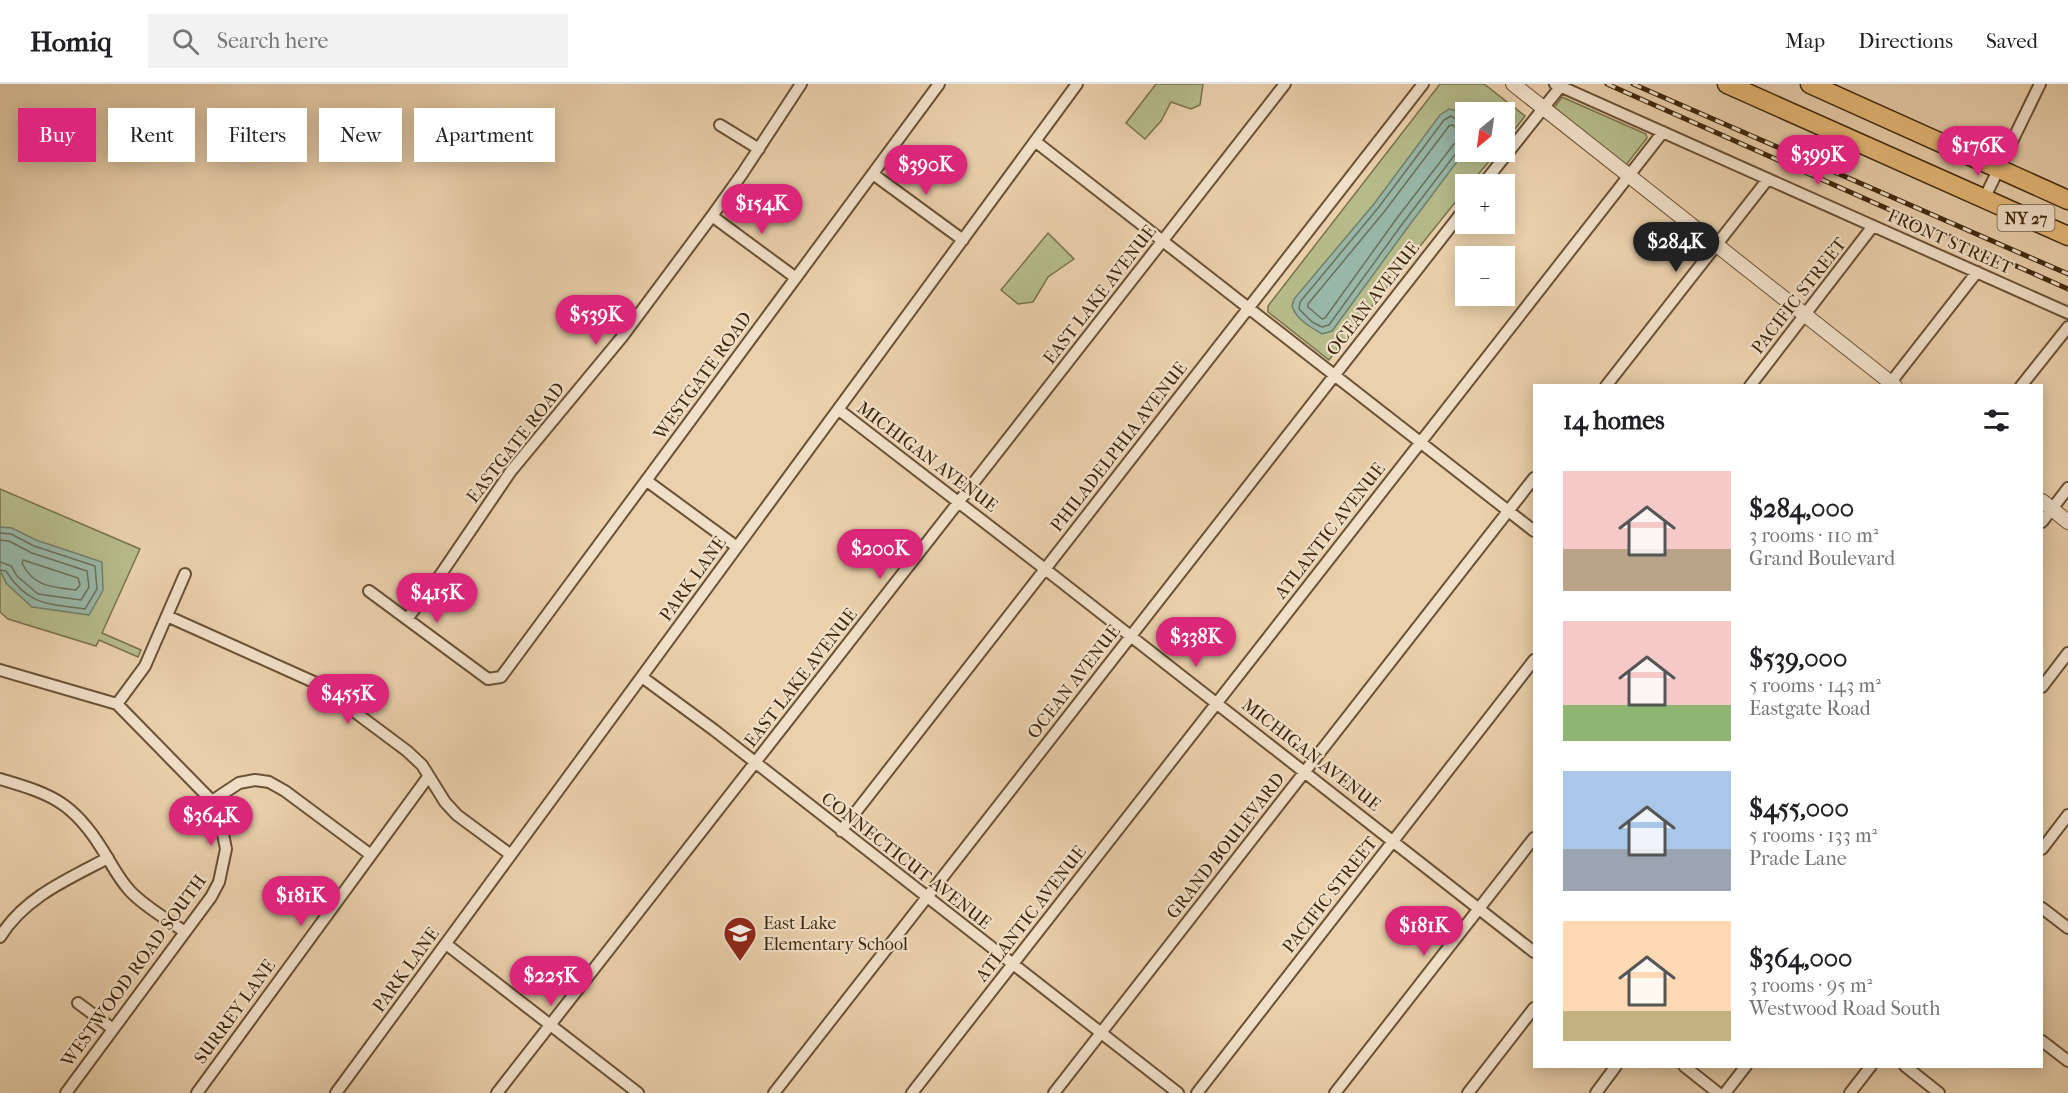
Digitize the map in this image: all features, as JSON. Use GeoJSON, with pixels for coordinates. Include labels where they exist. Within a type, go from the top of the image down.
{"type":"FeatureCollection","features":[{"type":"Feature","properties":{"kind":"highway","name":"NY 27"},"geometry":{"type":"LineString","coordinates":[[1728,84],[2068,237]]}},
{"type":"Feature","properties":{"kind":"highway"},"geometry":{"type":"LineString","coordinates":[[1735,84],[1751,94]]}},
{"type":"Feature","properties":{"kind":"highway","name":"NY 27"},"geometry":{"type":"LineString","coordinates":[[1810,84],[2068,200]]}},
{"type":"Feature","properties":{"kind":"street","name":"EASTGATE ROAD"},"geometry":{"type":"LineString","coordinates":[[407,619],[441,574],[511,471],[622,337],[712,216],[801,84]]}},
{"type":"Feature","properties":{"kind":"street","name":"WESTGATE ROAD"},"geometry":{"type":"LineString","coordinates":[[407,619],[488,679],[501,677],[939,84]]}},
{"type":"Feature","properties":{"kind":"street","name":"PARK LANE"},"geometry":{"type":"LineString","coordinates":[[336,1093],[1077,84]]}},
{"type":"Feature","properties":{"kind":"street","name":"EAST LAKE AVENUE"},"geometry":{"type":"LineString","coordinates":[[497,1093],[1285,84]]}},
{"type":"Feature","properties":{"kind":"street","name":"PHILADELPHIA AVENUE"},"geometry":{"type":"LineString","coordinates":[[841,831],[1423,84]]}},
{"type":"Feature","properties":{"kind":"street"},"geometry":{"type":"LineString","coordinates":[[1513,84],[1891,384],[1977,272]]}},
{"type":"Feature","properties":{"kind":"street"},"geometry":{"type":"LineString","coordinates":[[1984,199],[2040,84]]}},
{"type":"Feature","properties":{"kind":"street"},"geometry":{"type":"LineString","coordinates":[[1491,174],[1543,108],[1558,85]]}},
{"type":"Feature","properties":{"kind":"street","name":"FRONT STREET"},"geometry":{"type":"LineString","coordinates":[[1558,85],[2068,313]]}},
{"type":"Feature","properties":{"kind":"street"},"geometry":{"type":"LineString","coordinates":[[720,125],[759,149]]}},
{"type":"Feature","properties":{"kind":"street","name":"ATLANTIC AVENUE"},"geometry":{"type":"LineString","coordinates":[[912,1093],[1663,132]]}},
{"type":"Feature","properties":{"kind":"street"},"geometry":{"type":"LineString","coordinates":[[1036,142],[1533,530]]}},
{"type":"Feature","properties":{"kind":"street"},"geometry":{"type":"LineString","coordinates":[[873,174],[963,240]]}},
{"type":"Feature","properties":{"kind":"street"},"geometry":{"type":"LineString","coordinates":[[1608,384],[1768,179]]}},
{"type":"Feature","properties":{"kind":"street"},"geometry":{"type":"LineString","coordinates":[[712,216],[796,278]]}},
{"type":"Feature","properties":{"kind":"street","name":"OCEAN AVENUE"},"geometry":{"type":"LineString","coordinates":[[774,1093],[1455,221]]}},
{"type":"Feature","properties":{"kind":"street","name":"PACIFIC STREET"},"geometry":{"type":"LineString","coordinates":[[1751,384],[1874,226]]}},
{"type":"Feature","properties":{"kind":"street"},"geometry":{"type":"LineString","coordinates":[[2023,384],[2068,327]]}},
{"type":"Feature","properties":{"kind":"street","name":"MICHIGAN AVENUE"},"geometry":{"type":"LineString","coordinates":[[838,410],[959,501],[1533,951]]}},
{"type":"Feature","properties":{"kind":"street","name":"GRAND BOULEVARD"},"geometry":{"type":"LineString","coordinates":[[1054,1093],[1533,479]]}},
{"type":"Feature","properties":{"kind":"street"},"geometry":{"type":"LineString","coordinates":[[647,481],[737,547]]}},
{"type":"Feature","properties":{"kind":"street"},"geometry":{"type":"LineString","coordinates":[[2068,488],[2047,505],[2068,522]]}},
{"type":"Feature","properties":{"kind":"street"},"geometry":{"type":"LineString","coordinates":[[117,704],[145,666],[185,574]]}},
{"type":"Feature","properties":{"kind":"street"},"geometry":{"type":"LineString","coordinates":[[369,591],[407,619]]}},
{"type":"Feature","properties":{"kind":"street"},"geometry":{"type":"LineString","coordinates":[[167,616],[316,683],[407,751],[422,765],[445,802],[457,815],[511,855]]}},
{"type":"Feature","properties":{"kind":"street"},"geometry":{"type":"LineString","coordinates":[[2043,686],[2068,652]]}},
{"type":"Feature","properties":{"kind":"street","name":"PACIFIC STREET"},"geometry":{"type":"LineString","coordinates":[[1197,1093],[1533,661]]}},
{"type":"Feature","properties":{"kind":"street","name":"WESTWOOD ROAD SOUTH"},"geometry":{"type":"LineString","coordinates":[[0,670],[117,704],[212,801],[226,849],[219,882],[211,897],[66,1093]]}},
{"type":"Feature","properties":{"kind":"street","name":"CONNECTICUT AVENUE"},"geometry":{"type":"LineString","coordinates":[[642,677],[714,730],[1178,1093]]}},
{"type":"Feature","properties":{"kind":"street","name":"SURREY LANE"},"geometry":{"type":"LineString","coordinates":[[197,1093],[428,777]]}},
{"type":"Feature","properties":{"kind":"street"},"geometry":{"type":"LineString","coordinates":[[0,779],[37,789],[61,801],[88,827],[120,879],[132,893],[185,932]]}},
{"type":"Feature","properties":{"kind":"street"},"geometry":{"type":"LineString","coordinates":[[212,801],[239,783],[255,780],[269,782],[285,791],[371,855]]}},
{"type":"Feature","properties":{"kind":"street"},"geometry":{"type":"LineString","coordinates":[[2043,848],[2068,815]]}},
{"type":"Feature","properties":{"kind":"street"},"geometry":{"type":"LineString","coordinates":[[1335,1093],[1533,839]]}},
{"type":"Feature","properties":{"kind":"street"},"geometry":{"type":"LineString","coordinates":[[0,937],[10,921],[27,904],[47,890],[108,858]]}},
{"type":"Feature","properties":{"kind":"street"},"geometry":{"type":"LineString","coordinates":[[2043,909],[2068,928]]}},
{"type":"Feature","properties":{"kind":"street"},"geometry":{"type":"LineString","coordinates":[[446,944],[637,1093]]}},
{"type":"Feature","properties":{"kind":"street"},"geometry":{"type":"LineString","coordinates":[[78,1003],[113,1029]]}},
{"type":"Feature","properties":{"kind":"street"},"geometry":{"type":"LineString","coordinates":[[1468,1093],[1533,1009]]}},
{"type":"Feature","properties":{"kind":"street"},"geometry":{"type":"LineString","coordinates":[[2043,1042],[2068,1061]]}},
{"type":"Feature","properties":{"kind":"street"},"geometry":{"type":"LineString","coordinates":[[1596,1093],[1615,1068]]}},
{"type":"Feature","properties":{"kind":"street"},"geometry":{"type":"LineString","coordinates":[[1687,1068],[1718,1093]]}},
{"type":"Feature","properties":{"kind":"street"},"geometry":{"type":"LineString","coordinates":[[1725,1093],[1744,1068]]}},
{"type":"Feature","properties":{"kind":"street"},"geometry":{"type":"LineString","coordinates":[[1850,1093],[1869,1068]]}},
{"type":"Feature","properties":{"kind":"street"},"geometry":{"type":"LineString","coordinates":[[1908,1068],[1939,1093]]}},
{"type":"Feature","properties":{"kind":"green space"},"geometry":{"type":"Polygon","coordinates":[[[1156,84],[1203,84],[1200,105],[1191,109],[1171,102],[1161,121],[1145,139],[1126,123],[1156,84]]]}},
{"type":"Feature","properties":{"kind":"green space"},"geometry":{"type":"Polygon","coordinates":[[[1440,84],[1484,84],[1507,102],[1455,102],[1455,162],[1489,162],[1478,174],[1455,174],[1455,202],[1329,360],[1268,312],[1268,306],[1440,84]]]}},
{"type":"Feature","properties":{"kind":"green space"},"geometry":{"type":"Polygon","coordinates":[[[1562,97],[1646,134],[1647,138],[1626,165],[1554,108],[1562,97]]]}},
{"type":"Feature","properties":{"kind":"green space"},"geometry":{"type":"Polygon","coordinates":[[[1515,108],[1525,116],[1515,129],[1515,108]]]}},
{"type":"Feature","properties":{"kind":"green space"},"geometry":{"type":"Polygon","coordinates":[[[1048,233],[1074,259],[1048,277],[1033,302],[1018,304],[1001,290],[1048,233]]]}},
{"type":"Feature","properties":{"kind":"green space"},"geometry":{"type":"Polygon","coordinates":[[[0,489],[140,549],[102,633],[141,650],[138,657],[99,640],[96,646],[8,619],[0,612],[0,489]]]}},
{"type":"Feature","properties":{"kind":"water"},"geometry":{"type":"Polygon","coordinates":[[[1449,109],[1455,110],[1457,162],[1332,331],[1322,334],[1300,319],[1292,306],[1294,299],[1374,204],[1440,115],[1449,109]]]}},
{"type":"Feature","properties":{"kind":"water"},"geometry":{"type":"Polygon","coordinates":[[[0,527],[12,528],[36,540],[102,562],[103,590],[89,615],[32,607],[6,583],[0,570],[0,527]]]}},
{"type":"Feature","properties":{"kind":"railway"},"geometry":{"type":"LineString","coordinates":[[1607,84],[2068,289]]}},
{"type":"Feature","properties":{"kind":"railway"},"geometry":{"type":"LineString","coordinates":[[1633,84],[2068,274]]}},
{"type":"Feature","properties":{"kind":"place","name":"East Lake Elementary School"},"geometry":{"type":"Point","coordinates":[740,962]}}]}
